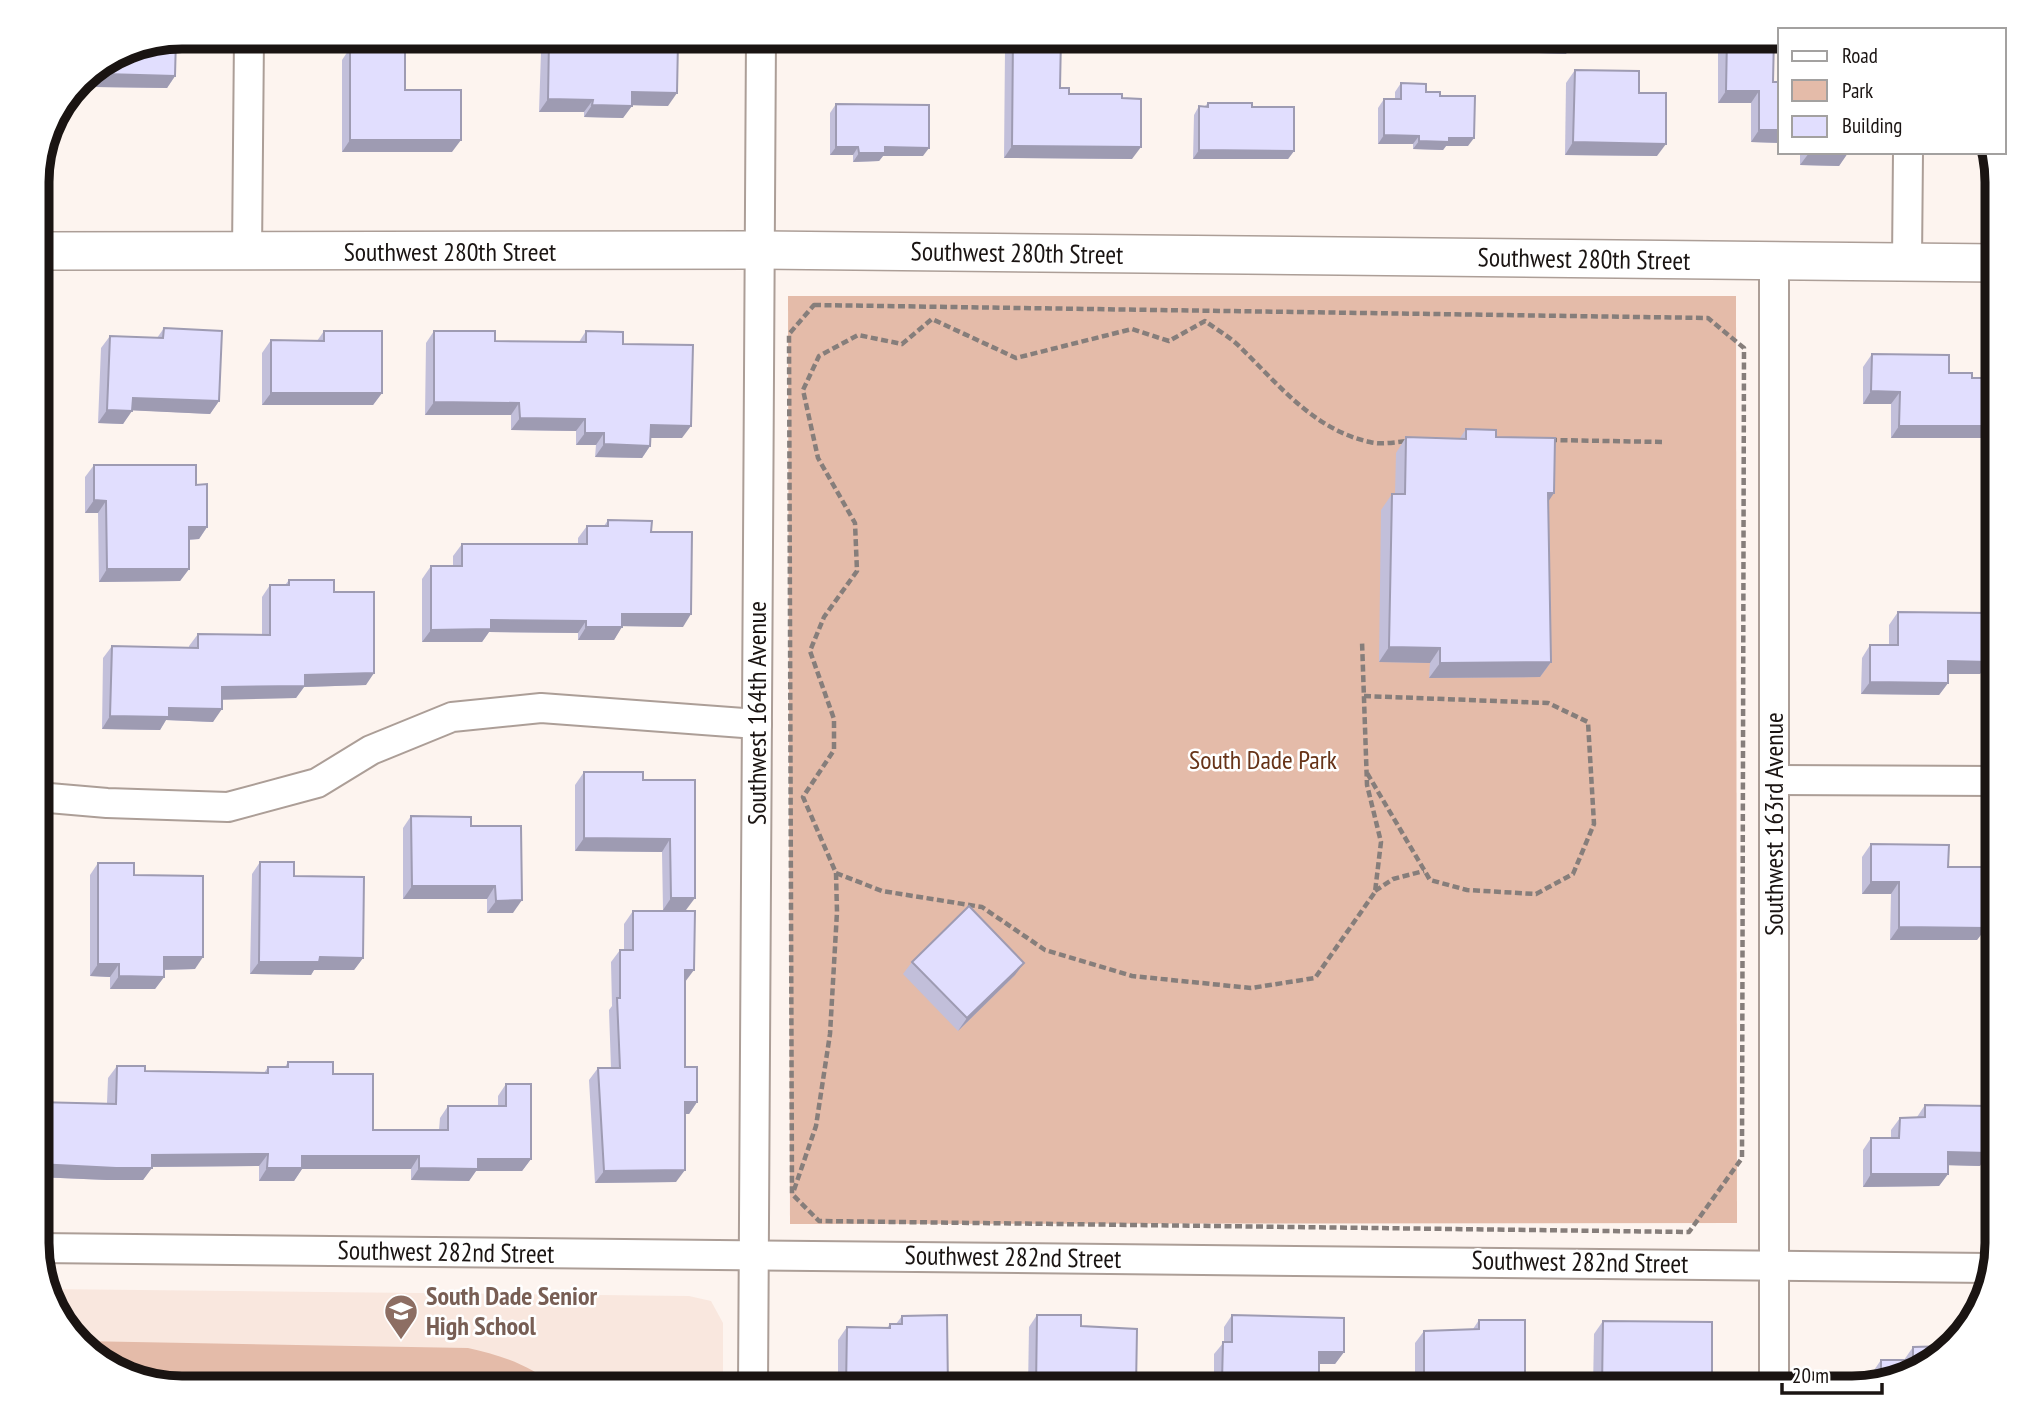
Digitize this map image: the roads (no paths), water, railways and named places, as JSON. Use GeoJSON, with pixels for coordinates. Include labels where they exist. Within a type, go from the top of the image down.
{"type":"FeatureCollection","features":[{"type":"Feature","properties":{"kind":"street"},"geometry":{"type":"LineString","coordinates":[[247,253],[248,49]]}},
{"type":"Feature","properties":{"kind":"street","name":"Southwest 164th Avenue"},"geometry":{"type":"LineString","coordinates":[[753,1376],[762,250],[761,49]]}},
{"type":"Feature","properties":{"kind":"street"},"geometry":{"type":"LineString","coordinates":[[1907,262],[1908,154]]}},
{"type":"Feature","properties":{"kind":"street","name":"Southwest 280th Street"},"geometry":{"type":"LineString","coordinates":[[49,251],[247,253],[762,250],[1985,262]]}},
{"type":"Feature","properties":{"kind":"street","name":"Southwest 163rd Avenue"},"geometry":{"type":"LineString","coordinates":[[1774,261],[1774,1376]]}},
{"type":"Feature","properties":{"kind":"street"},"geometry":{"type":"LineString","coordinates":[[49,798],[228,807],[317,783],[371,750],[452,717],[541,708],[757,724]]}},
{"type":"Feature","properties":{"kind":"street"},"geometry":{"type":"LineString","coordinates":[[1774,780],[1985,781]]}},
{"type":"Feature","properties":{"kind":"street","name":"Southwest 282nd Street"},"geometry":{"type":"LineString","coordinates":[[49,1248],[1982,1268]]}},
{"type":"Feature","properties":{"kind":"place","name":"South Dade Senior High School"},"geometry":{"type":"Point","coordinates":[401,1341]}},
{"type":"Feature","properties":{"kind":"park label","name":"South Dade Park"},"geometry":{"type":"Point","coordinates":[1263,760]}}]}
